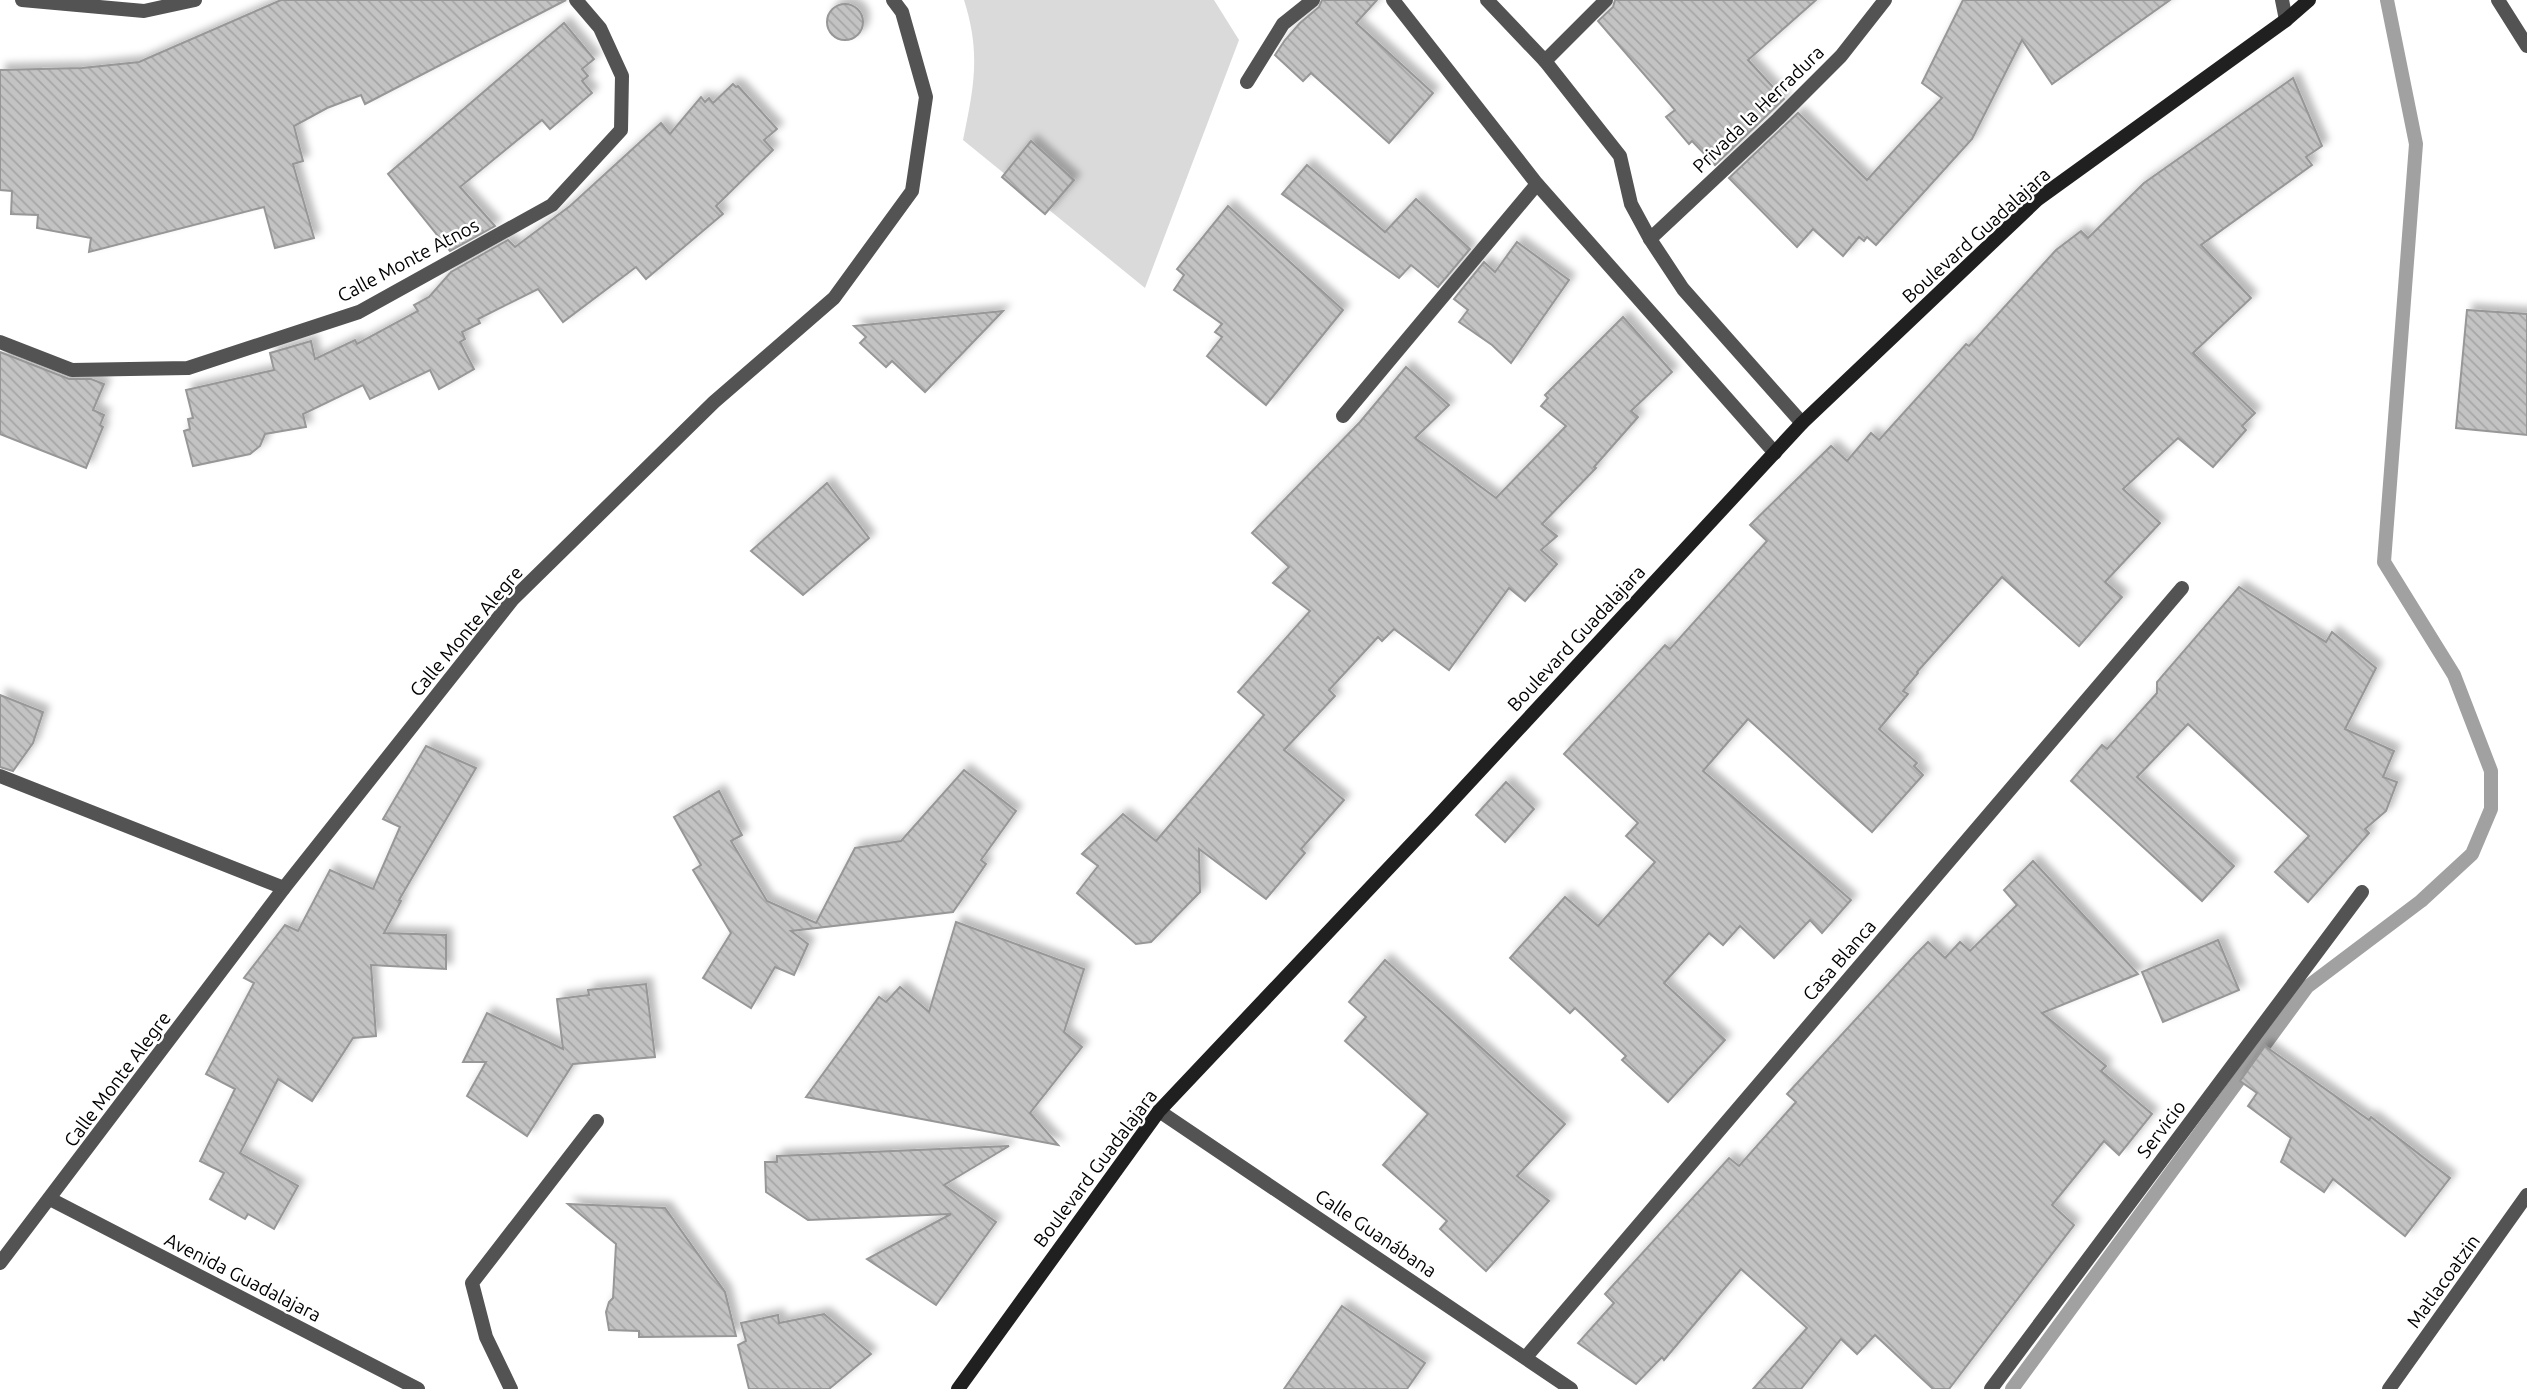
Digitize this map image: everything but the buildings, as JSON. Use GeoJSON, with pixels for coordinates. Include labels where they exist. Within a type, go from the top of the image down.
{"type":"FeatureCollection","features":[{"type":"Feature","properties":{"kind":"main road","name":"Boulevard Guadalajara"},"geometry":{"type":"LineString","coordinates":[[958,1389],[1159,1111],[1437,817],[1802,423],[2038,199],[2286,20],[2309,0]]}},
{"type":"Feature","properties":{"kind":"street"},"geometry":{"type":"LineString","coordinates":[[22,0],[143,6],[195,0]]}},
{"type":"Feature","properties":{"kind":"street","name":"Calle Monte Atnos"},"geometry":{"type":"LineString","coordinates":[[0,342],[72,370],[188,368],[359,312],[552,205],[621,130],[622,76],[600,28],[576,0]]}},
{"type":"Feature","properties":{"kind":"street","name":"Calle Monte Alegre"},"geometry":{"type":"LineString","coordinates":[[0,1263],[284,888],[513,599],[714,402],[834,298],[912,191],[926,97],[902,12],[893,0]]}},
{"type":"Feature","properties":{"kind":"street"},"geometry":{"type":"LineString","coordinates":[[1247,82],[1283,24],[1313,0]]}},
{"type":"Feature","properties":{"kind":"street"},"geometry":{"type":"LineString","coordinates":[[1393,0],[1537,184],[1774,453]]}},
{"type":"Feature","properties":{"kind":"street"},"geometry":{"type":"LineString","coordinates":[[1487,0],[1545,61],[1620,156],[1631,204],[1683,289],[1802,423]]}},
{"type":"Feature","properties":{"kind":"street"},"geometry":{"type":"LineString","coordinates":[[1545,61],[1606,0]]}},
{"type":"Feature","properties":{"kind":"street","name":"Privada la Herradura"},"geometry":{"type":"LineString","coordinates":[[1650,239],[1841,56],[1885,0]]}},
{"type":"Feature","properties":{"kind":"street"},"geometry":{"type":"LineString","coordinates":[[2282,0],[2286,20]]}},
{"type":"Feature","properties":{"kind":"street"},"geometry":{"type":"LineString","coordinates":[[2498,0],[2527,46]]}},
{"type":"Feature","properties":{"kind":"street"},"geometry":{"type":"LineString","coordinates":[[1343,416],[1537,184]]}},
{"type":"Feature","properties":{"kind":"street","name":"Casa Blanca"},"geometry":{"type":"LineString","coordinates":[[1526,1357],[2182,589]]}},
{"type":"Feature","properties":{"kind":"street"},"geometry":{"type":"LineString","coordinates":[[0,776],[284,888]]}},
{"type":"Feature","properties":{"kind":"street","name":"Servicio"},"geometry":{"type":"LineString","coordinates":[[1991,1389],[2362,892]]}},
{"type":"Feature","properties":{"kind":"street","name":"Calle Guanábana"},"geometry":{"type":"LineString","coordinates":[[1159,1111],[1571,1389]]}},
{"type":"Feature","properties":{"kind":"street"},"geometry":{"type":"LineString","coordinates":[[511,1389],[486,1337],[472,1283],[597,1121]]}},
{"type":"Feature","properties":{"kind":"street","name":"Matlacoatzin"},"geometry":{"type":"LineString","coordinates":[[2389,1389],[2527,1195]]}},
{"type":"Feature","properties":{"kind":"street","name":"Avenida Guadalajara"},"geometry":{"type":"LineString","coordinates":[[50,1199],[418,1389]]}},
{"type":"Feature","properties":{"kind":"shaded area"},"geometry":{"type":"Polygon","coordinates":[[[964,0],[1214,0],[1239,40],[1145,288],[963,140],[974,70],[973,37],[964,0]]]}},
{"type":"Feature","properties":{"kind":"waterway"},"geometry":{"type":"LineString","coordinates":[[2012,1389],[2307,987],[2421,901],[2472,854],[2491,809],[2491,771],[2454,675],[2384,562],[2416,144],[2387,0]]}}]}
